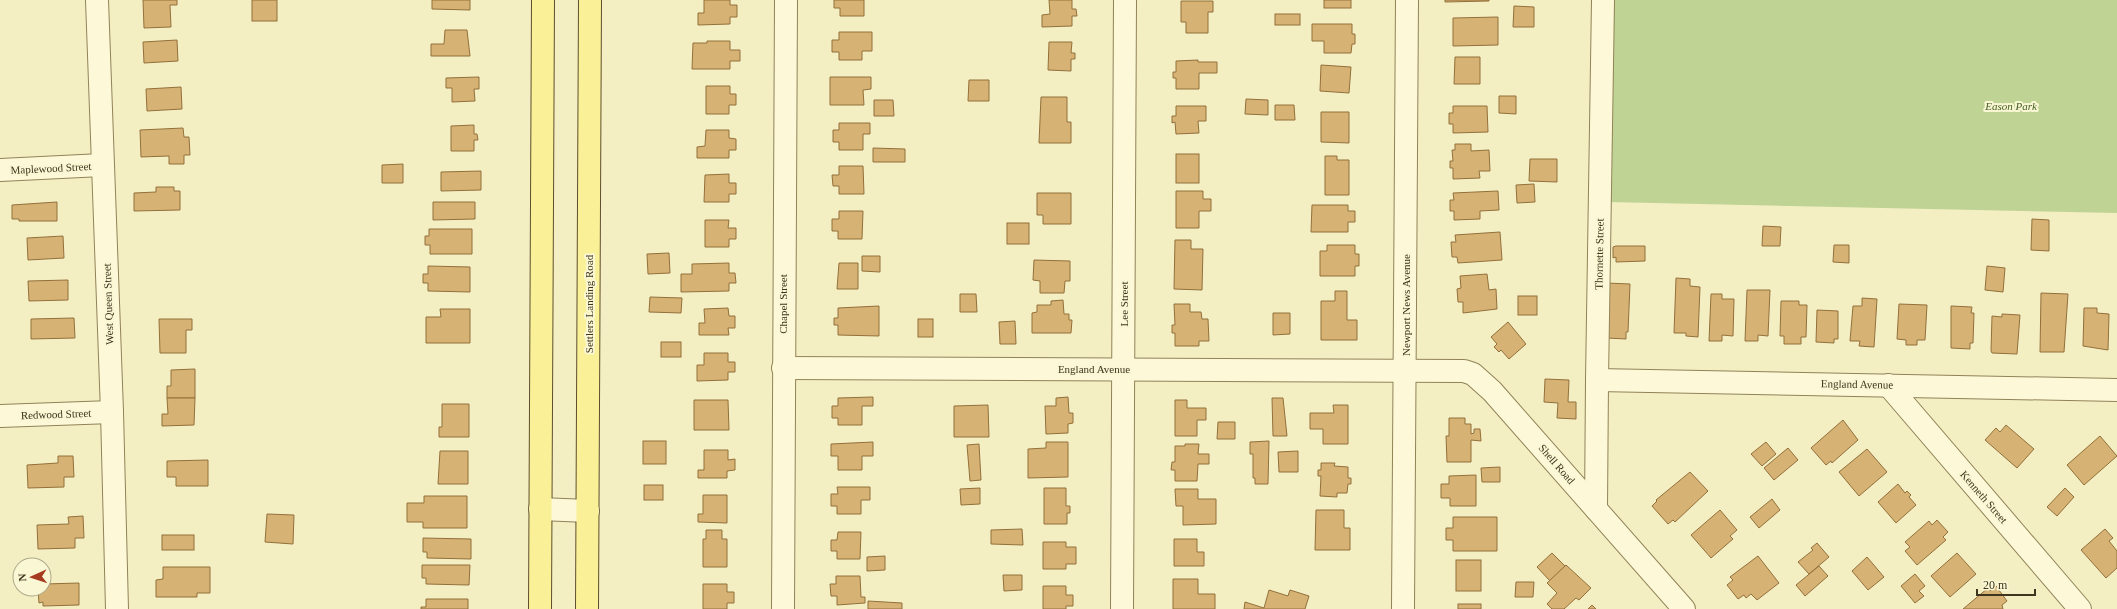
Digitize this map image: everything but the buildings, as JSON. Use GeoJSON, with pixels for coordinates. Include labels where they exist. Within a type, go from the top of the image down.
{"type":"FeatureCollection","features":[{"type":"Feature","properties":{"kind":"main road"},"geometry":{"type":"LineString","coordinates":[[540,609],[543,0]]}},
{"type":"Feature","properties":{"kind":"main road","name":"Settlers Landing Road"},"geometry":{"type":"LineString","coordinates":[[587,609],[590,0]]}},
{"type":"Feature","properties":{"kind":"street","name":"West Queen Street"},"geometry":{"type":"LineString","coordinates":[[97,0],[112,412],[117,609]]}},
{"type":"Feature","properties":{"kind":"street","name":"Chapel Street"},"geometry":{"type":"LineString","coordinates":[[783,609],[786,0]]}},
{"type":"Feature","properties":{"kind":"street","name":"Lee Street"},"geometry":{"type":"LineString","coordinates":[[1122,609],[1125,0]]}},
{"type":"Feature","properties":{"kind":"street","name":"Newport News Avenue"},"geometry":{"type":"LineString","coordinates":[[1403,609],[1406,372],[1407,0]]}},
{"type":"Feature","properties":{"kind":"street","name":"Thornette Street"},"geometry":{"type":"LineString","coordinates":[[1596,509],[1596,380],[1603,0]]}},
{"type":"Feature","properties":{"kind":"street","name":"Maplewood Street"},"geometry":{"type":"LineString","coordinates":[[0,170],[102,165]]}},
{"type":"Feature","properties":{"kind":"street","name":"England Avenue"},"geometry":{"type":"LineString","coordinates":[[783,368],[1406,372]]}},
{"type":"Feature","properties":{"kind":"street","name":"Shell Road"},"geometry":{"type":"LineString","coordinates":[[1406,372],[1464,371],[1473,374],[1492,391],[1684,609]]}},
{"type":"Feature","properties":{"kind":"street","name":"England Avenue"},"geometry":{"type":"LineString","coordinates":[[1596,380],[2117,390]]}},
{"type":"Feature","properties":{"kind":"street","name":"Kenneth Street"},"geometry":{"type":"LineString","coordinates":[[1888,385],[2080,609]]}},
{"type":"Feature","properties":{"kind":"street","name":"Redwood Street"},"geometry":{"type":"LineString","coordinates":[[0,416],[112,412]]}},
{"type":"Feature","properties":{"kind":"street"},"geometry":{"type":"LineString","coordinates":[[540,509],[588,511]]}},
{"type":"Feature","properties":{"kind":"green space","name":"Eason Park"},"geometry":{"type":"Polygon","coordinates":[[[1612,0],[2117,0],[2117,213],[1608,202],[1612,0]]]}}]}
